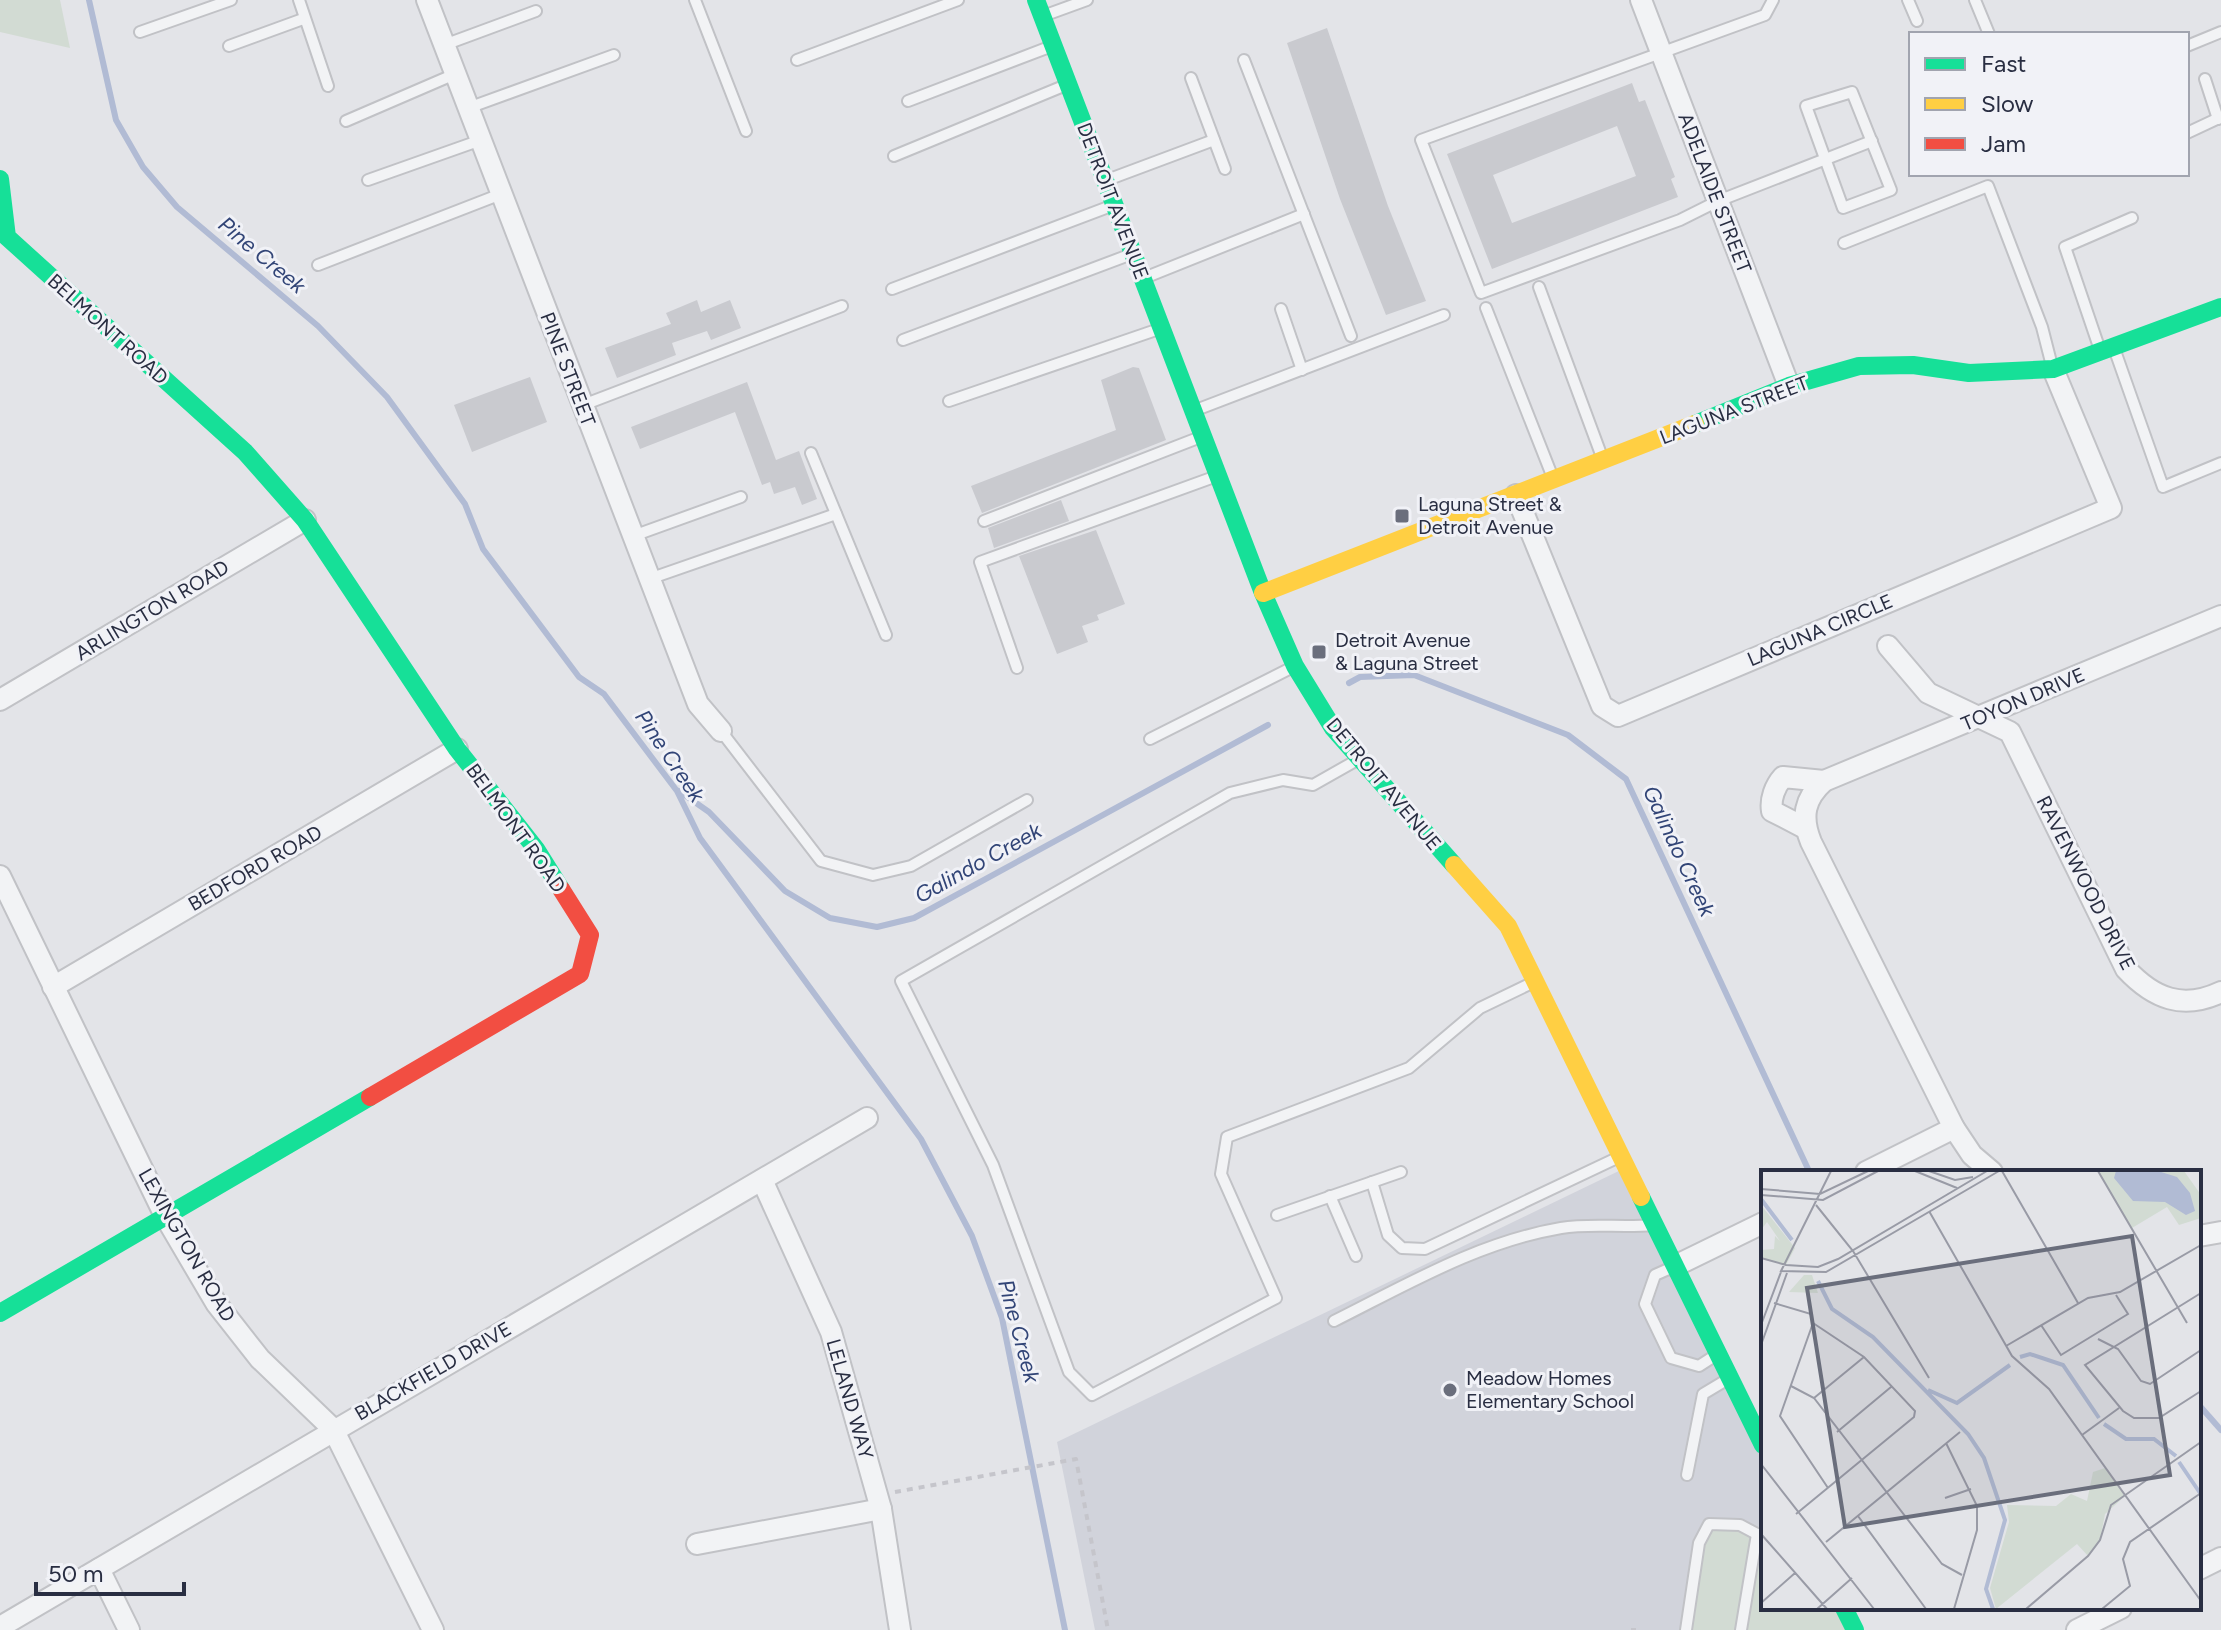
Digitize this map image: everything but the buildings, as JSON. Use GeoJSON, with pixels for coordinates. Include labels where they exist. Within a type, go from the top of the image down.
{"type":"FeatureCollection","features":[{"type":"Feature","properties":{"kind":"street","name":"PINE STREET"},"geometry":{"type":"LineString","coordinates":[[427,0],[698,704],[721,731]]}},
{"type":"Feature","properties":{"kind":"street","name":"ADELAIDE STREET"},"geometry":{"type":"LineString","coordinates":[[1641,0],[1789,386]]}},
{"type":"Feature","properties":{"kind":"street","name":"DETROIT AVENUE"},"geometry":{"type":"LineString","coordinates":[[1039,8],[1263,593],[1295,666],[1333,728],[1508,926],[1730,1378],[1747,1400],[1761,1439]]}},
{"type":"Feature","properties":{"kind":"street","name":"BELMONT ROAD"},"geometry":{"type":"LineString","coordinates":[[0,179],[4,240],[245,452],[305,520],[457,749],[536,849],[590,935],[580,974],[0,1313]]}},
{"type":"Feature","properties":{"kind":"street","name":"LAGUNA STREET"},"geometry":{"type":"LineString","coordinates":[[1263,593],[1789,386],[1859,366],[1913,365],[1969,373],[2053,369],[2221,307]]}},
{"type":"Feature","properties":{"kind":"street","name":"LAGUNA CIRCLE"},"geometry":{"type":"LineString","coordinates":[[1516,495],[1602,706],[1618,716],[2111,508],[2053,369]]}},
{"type":"Feature","properties":{"kind":"street","name":"ARLINGTON ROAD"},"geometry":{"type":"LineString","coordinates":[[0,700],[305,520]]}},
{"type":"Feature","properties":{"kind":"street","name":"TOYON DRIVE"},"geometry":{"type":"LineString","coordinates":[[1805,828],[1772,811],[1771,802],[1777,783],[1783,777],[1824,781],[2221,616]]}},
{"type":"Feature","properties":{"kind":"street"},"geometry":{"type":"LineString","coordinates":[[1888,646],[1928,693],[1981,716]]}},
{"type":"Feature","properties":{"kind":"street","name":"RAVENWOOD DRIVE"},"geometry":{"type":"LineString","coordinates":[[1981,716],[2010,732],[2126,969],[2143,987],[2180,1003],[2205,999],[2221,992]]}},
{"type":"Feature","properties":{"kind":"street","name":"BEDFORD ROAD"},"geometry":{"type":"LineString","coordinates":[[53,987],[457,749]]}},
{"type":"Feature","properties":{"kind":"street"},"geometry":{"type":"LineString","coordinates":[[1824,781],[1807,799],[1805,828],[1954,1128],[1972,1155],[1990,1170]]}},
{"type":"Feature","properties":{"kind":"street","name":"LEXINGTON ROAD"},"geometry":{"type":"LineString","coordinates":[[0,876],[166,1218],[216,1303],[260,1359],[333,1429],[433,1630]]}},
{"type":"Feature","properties":{"kind":"street","name":"BLACKFIELD DRIVE"},"geometry":{"type":"LineString","coordinates":[[0,1627],[867,1118]]}},
{"type":"Feature","properties":{"kind":"street"},"geometry":{"type":"LineString","coordinates":[[1870,1170],[1954,1128]]}},
{"type":"Feature","properties":{"kind":"street","name":"LELAND WAY"},"geometry":{"type":"LineString","coordinates":[[762,1180],[831,1332],[881,1509],[900,1630]]}},
{"type":"Feature","properties":{"kind":"street"},"geometry":{"type":"LineString","coordinates":[[1675,1266],[1761,1224]]}},
{"type":"Feature","properties":{"kind":"street"},"geometry":{"type":"LineString","coordinates":[[2201,1236],[2221,1232]]}},
{"type":"Feature","properties":{"kind":"street"},"geometry":{"type":"LineString","coordinates":[[697,1544],[881,1509]]}},
{"type":"Feature","properties":{"kind":"street"},"geometry":{"type":"LineString","coordinates":[[2201,1568],[2221,1558]]}},
{"type":"Feature","properties":{"kind":"street"},"geometry":{"type":"LineString","coordinates":[[99,1569],[129,1630]]}},
{"type":"Feature","properties":{"kind":"street"},"geometry":{"type":"LineString","coordinates":[[1845,1610],[1855,1630]]}},
{"type":"Feature","properties":{"kind":"street"},"geometry":{"type":"LineString","coordinates":[[2077,1630],[2117,1610]]}},
{"type":"Feature","properties":{"kind":"lane"},"geometry":{"type":"LineString","coordinates":[[140,32],[231,0]]}},
{"type":"Feature","properties":{"kind":"lane"},"geometry":{"type":"LineString","coordinates":[[299,0],[328,86]]}},
{"type":"Feature","properties":{"kind":"lane"},"geometry":{"type":"LineString","coordinates":[[695,0],[746,131]]}},
{"type":"Feature","properties":{"kind":"lane"},"geometry":{"type":"LineString","coordinates":[[797,60],[958,0]]}},
{"type":"Feature","properties":{"kind":"lane"},"geometry":{"type":"LineString","coordinates":[[1039,8],[1087,0]]}},
{"type":"Feature","properties":{"kind":"lane"},"geometry":{"type":"LineString","coordinates":[[1773,0],[1765,15],[1421,140],[1481,293],[1680,220],[1718,201],[1872,141]]}},
{"type":"Feature","properties":{"kind":"lane"},"geometry":{"type":"LineString","coordinates":[[1908,0],[1917,21]]}},
{"type":"Feature","properties":{"kind":"lane"},"geometry":{"type":"LineString","coordinates":[[1975,0],[1988,32]]}},
{"type":"Feature","properties":{"kind":"lane"},"geometry":{"type":"LineString","coordinates":[[444,45],[536,11]]}},
{"type":"Feature","properties":{"kind":"lane"},"geometry":{"type":"LineString","coordinates":[[229,46],[303,19]]}},
{"type":"Feature","properties":{"kind":"lane"},"geometry":{"type":"LineString","coordinates":[[2189,45],[2221,32]]}},
{"type":"Feature","properties":{"kind":"lane"},"geometry":{"type":"LineString","coordinates":[[908,101],[1053,45]]}},
{"type":"Feature","properties":{"kind":"lane"},"geometry":{"type":"LineString","coordinates":[[468,108],[614,55]]}},
{"type":"Feature","properties":{"kind":"lane"},"geometry":{"type":"LineString","coordinates":[[1244,60],[1351,336]]}},
{"type":"Feature","properties":{"kind":"lane"},"geometry":{"type":"LineString","coordinates":[[346,121],[455,74]]}},
{"type":"Feature","properties":{"kind":"lane"},"geometry":{"type":"LineString","coordinates":[[1191,78],[1225,169]]}},
{"type":"Feature","properties":{"kind":"lane"},"geometry":{"type":"LineString","coordinates":[[2189,132],[2220,118],[2205,79]]}},
{"type":"Feature","properties":{"kind":"lane"},"geometry":{"type":"LineString","coordinates":[[894,156],[1068,84]]}},
{"type":"Feature","properties":{"kind":"lane"},"geometry":{"type":"LineString","coordinates":[[1852,92],[1891,190],[1843,208],[1825,159],[1806,106],[1852,92]]}},
{"type":"Feature","properties":{"kind":"lane"},"geometry":{"type":"LineString","coordinates":[[368,180],[481,140]]}},
{"type":"Feature","properties":{"kind":"lane"},"geometry":{"type":"LineString","coordinates":[[1105,181],[1214,140]]}},
{"type":"Feature","properties":{"kind":"lane"},"geometry":{"type":"LineString","coordinates":[[1844,243],[1988,186],[2042,327],[2053,369]]}},
{"type":"Feature","properties":{"kind":"lane"},"geometry":{"type":"LineString","coordinates":[[318,265],[501,194]]}},
{"type":"Feature","properties":{"kind":"lane"},"geometry":{"type":"LineString","coordinates":[[892,289],[1114,205]]}},
{"type":"Feature","properties":{"kind":"lane"},"geometry":{"type":"LineString","coordinates":[[1143,279],[1304,214]]}},
{"type":"Feature","properties":{"kind":"lane"},"geometry":{"type":"LineString","coordinates":[[2132,218],[2065,247],[2163,487],[2221,463]]}},
{"type":"Feature","properties":{"kind":"lane"},"geometry":{"type":"LineString","coordinates":[[903,340],[1133,254]]}},
{"type":"Feature","properties":{"kind":"lane"},"geometry":{"type":"LineString","coordinates":[[1539,287],[1604,461]]}},
{"type":"Feature","properties":{"kind":"lane"},"geometry":{"type":"LineString","coordinates":[[583,405],[842,306]]}},
{"type":"Feature","properties":{"kind":"lane"},"geometry":{"type":"LineString","coordinates":[[1486,308],[1554,481]]}},
{"type":"Feature","properties":{"kind":"lane"},"geometry":{"type":"LineString","coordinates":[[1281,309],[1302,370]]}},
{"type":"Feature","properties":{"kind":"lane"},"geometry":{"type":"LineString","coordinates":[[1193,411],[1444,315]]}},
{"type":"Feature","properties":{"kind":"lane"},"geometry":{"type":"LineString","coordinates":[[949,401],[1162,328]]}},
{"type":"Feature","properties":{"kind":"lane"},"geometry":{"type":"LineString","coordinates":[[984,521],[1203,436]]}},
{"type":"Feature","properties":{"kind":"lane"},"geometry":{"type":"LineString","coordinates":[[811,453],[886,635]]}},
{"type":"Feature","properties":{"kind":"lane"},"geometry":{"type":"LineString","coordinates":[[1017,668],[980,562],[1218,476]]}},
{"type":"Feature","properties":{"kind":"lane"},"geometry":{"type":"LineString","coordinates":[[633,536],[741,497]]}},
{"type":"Feature","properties":{"kind":"lane"},"geometry":{"type":"LineString","coordinates":[[649,579],[836,514]]}},
{"type":"Feature","properties":{"kind":"lane"},"geometry":{"type":"LineString","coordinates":[[1150,739],[1295,666]]}},
{"type":"Feature","properties":{"kind":"lane"},"geometry":{"type":"LineString","coordinates":[[721,731],[821,861],[873,875],[911,866],[1027,800]]}},
{"type":"Feature","properties":{"kind":"lane"},"geometry":{"type":"LineString","coordinates":[[1360,758],[1313,785],[1283,780],[1230,793],[901,981],[993,1165],[1069,1372],[1092,1395],[1276,1298],[1221,1174],[1227,1137],[1409,1068],[1480,1008],[1534,982]]}},
{"type":"Feature","properties":{"kind":"lane"},"geometry":{"type":"LineString","coordinates":[[1372,1182],[1388,1235],[1402,1248],[1425,1249],[1619,1157]]}},
{"type":"Feature","properties":{"kind":"lane"},"geometry":{"type":"LineString","coordinates":[[1277,1215],[1401,1172]]}},
{"type":"Feature","properties":{"kind":"lane"},"geometry":{"type":"LineString","coordinates":[[1330,1196],[1356,1256]]}},
{"type":"Feature","properties":{"kind":"lane"},"geometry":{"type":"LineString","coordinates":[[1334,1321],[1462,1256],[1521,1235],[1566,1227],[1655,1225]]}},
{"type":"Feature","properties":{"kind":"lane"},"geometry":{"type":"LineString","coordinates":[[1675,1266],[1655,1275],[1645,1304],[1671,1358],[1699,1366],[1718,1354]]}},
{"type":"Feature","properties":{"kind":"lane"},"geometry":{"type":"LineString","coordinates":[[1687,1475],[1703,1394],[1730,1378]]}},
{"type":"Feature","properties":{"kind":"lane"},"geometry":{"type":"LineString","coordinates":[[1686,1630],[1699,1543],[1709,1524],[1740,1525],[1760,1532],[1741,1630]]}},
{"type":"Feature","properties":{"kind":"path"},"geometry":{"type":"LineString","coordinates":[[881,1509],[895,1492],[1076,1459],[1108,1630]]}},
{"type":"Feature","properties":{"kind":"shaded area"},"geometry":{"type":"Polygon","coordinates":[[[0,0],[60,0],[70,48],[0,32],[0,0]]]}},
{"type":"Feature","properties":{"kind":"shaded area","name":"Meadow Homes Elementary School"},"geometry":{"type":"Polygon","coordinates":[[[1625,1168],[1761,1441],[1761,1530],[1686,1630],[1095,1630],[1057,1442],[1625,1168]]]}},
{"type":"Feature","properties":{"kind":"shaded area"},"geometry":{"type":"Polygon","coordinates":[[[1709,1524],[1757,1532],[1761,1530],[1761,1610],[1845,1610],[1854,1630],[1686,1630],[1699,1543],[1709,1524]]]}},
{"type":"Feature","properties":{"kind":"waterway","name":"Pine Creek"},"geometry":{"type":"LineString","coordinates":[[89,0],[116,120],[143,167],[177,207],[318,326],[387,397],[465,504],[483,549],[579,677],[604,694],[677,791],[700,838],[921,1139],[972,1236],[1002,1318],[1065,1630]]}},
{"type":"Feature","properties":{"kind":"waterway","name":"Galindo Creek"},"geometry":{"type":"LineString","coordinates":[[1349,683],[1360,677],[1414,675],[1568,735],[1626,779],[1809,1170]]}},
{"type":"Feature","properties":{"kind":"waterway","name":"Galindo Creek"},"geometry":{"type":"LineString","coordinates":[[679,791],[709,812],[785,891],[830,918],[877,927],[914,918],[1268,725]]}},
{"type":"Feature","properties":{"kind":"waterway","name":"Galindo Creek"},"geometry":{"type":"LineString","coordinates":[[2201,1407],[2221,1430]]}},
{"type":"Feature","properties":{"kind":"traffic: fast"},"geometry":{"type":"LineString","coordinates":[[1036,0],[1263,593],[1295,666],[1333,728],[1454,865]]}},
{"type":"Feature","properties":{"kind":"traffic: fast"},"geometry":{"type":"LineString","coordinates":[[0,179],[7,237],[245,452],[305,520],[457,749],[536,849],[561,889]]}},
{"type":"Feature","properties":{"kind":"traffic: fast"},"geometry":{"type":"LineString","coordinates":[[1695,424],[1789,386],[1859,366],[1913,365],[1969,373],[2053,369],[2221,307]]}},
{"type":"Feature","properties":{"kind":"traffic: fast"},"geometry":{"type":"LineString","coordinates":[[0,1313],[370,1097]]}},
{"type":"Feature","properties":{"kind":"traffic: fast"},"geometry":{"type":"LineString","coordinates":[[1641,1197],[1761,1441]]}},
{"type":"Feature","properties":{"kind":"traffic: fast"},"geometry":{"type":"LineString","coordinates":[[1845,1610],[1855,1630]]}},
{"type":"Feature","properties":{"kind":"traffic: slow"},"geometry":{"type":"LineString","coordinates":[[1263,593],[1695,424]]}},
{"type":"Feature","properties":{"kind":"traffic: slow"},"geometry":{"type":"LineString","coordinates":[[1454,865],[1508,926],[1641,1197]]}},
{"type":"Feature","properties":{"kind":"traffic: jam"},"geometry":{"type":"LineString","coordinates":[[370,1097],[580,974],[590,935],[561,889]]}},
{"type":"Feature","properties":{"kind":"place","name":"Laguna Street & Detroit Avenue"},"geometry":{"type":"Point","coordinates":[1402,516]}},
{"type":"Feature","properties":{"kind":"place","name":"Detroit Avenue & Laguna Street"},"geometry":{"type":"Point","coordinates":[1319,652]}},
{"type":"Feature","properties":{"kind":"place","name":"Meadow Homes Elementary School"},"geometry":{"type":"Point","coordinates":[1450,1390]}}]}
